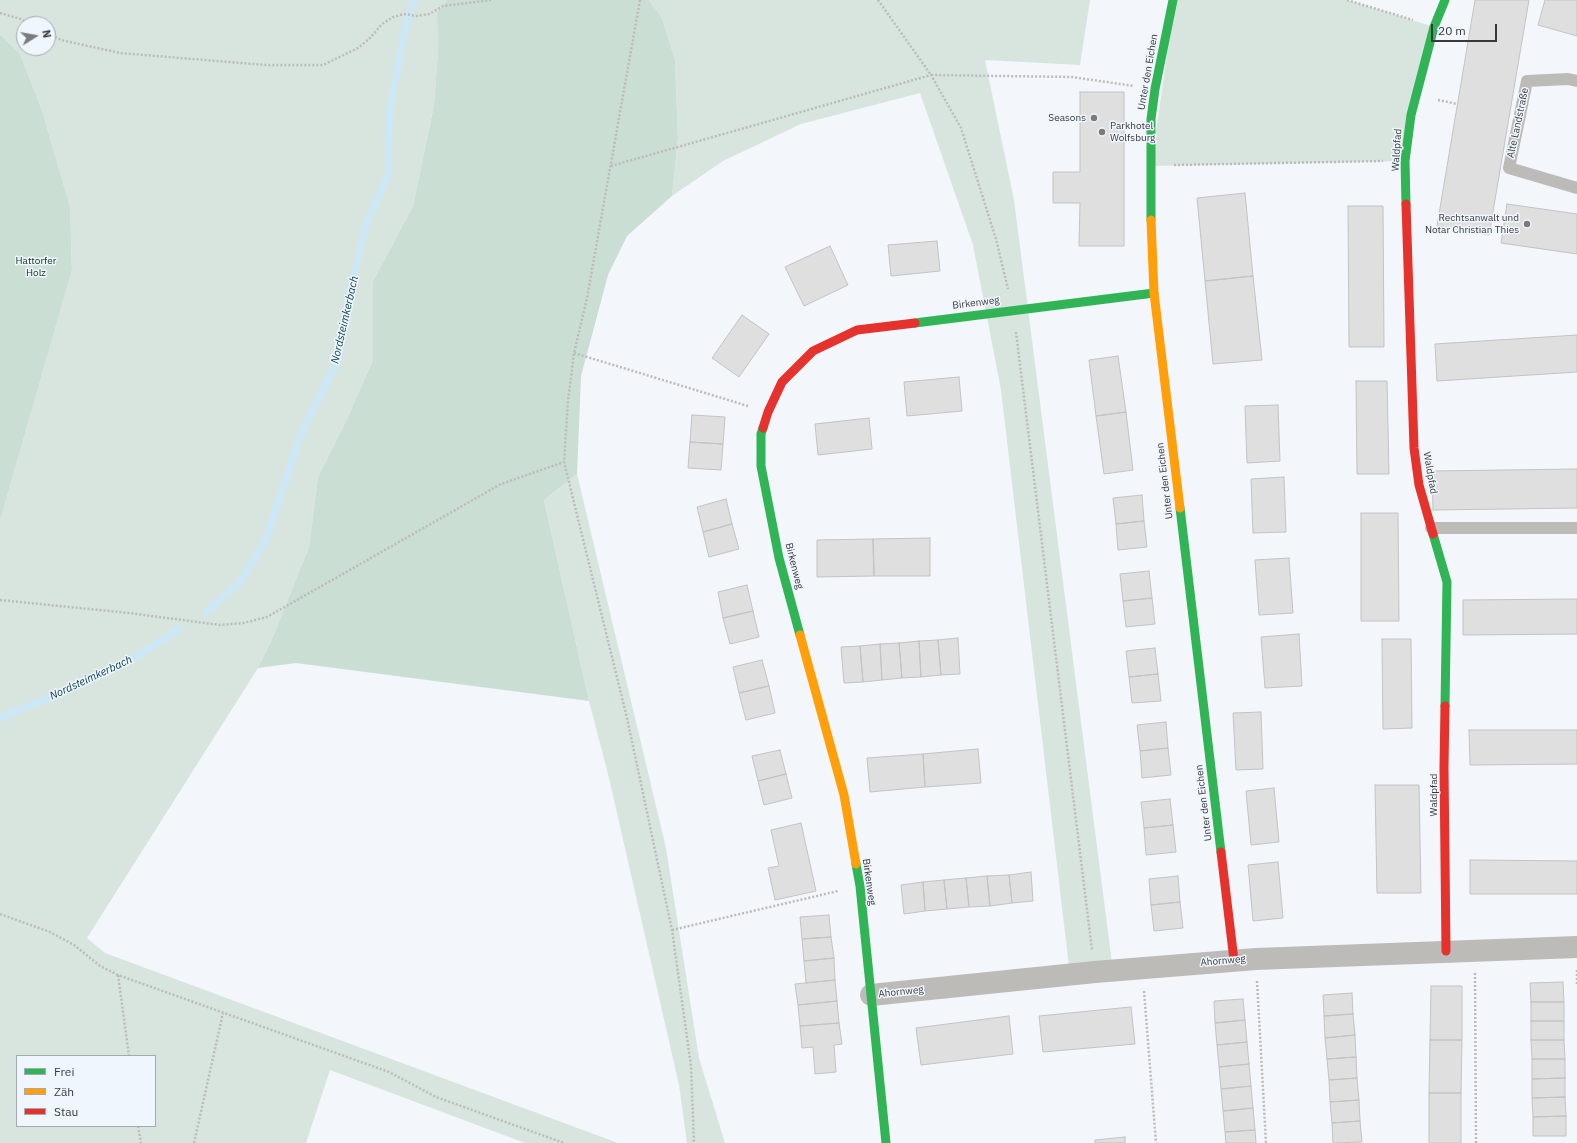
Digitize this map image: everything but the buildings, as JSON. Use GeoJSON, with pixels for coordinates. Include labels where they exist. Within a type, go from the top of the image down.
{"type":"FeatureCollection","features":[{"type":"Feature","properties":{"kind":"street","name":"Unter den Eichen"},"geometry":{"type":"LineString","coordinates":[[1173,0],[1155,89],[1151,119],[1151,218],[1154,293],[1234,960]]}},
{"type":"Feature","properties":{"kind":"street","name":"Waldpfad"},"geometry":{"type":"LineString","coordinates":[[1445,0],[1434,27],[1411,115],[1405,160],[1414,448],[1419,485],[1447,582],[1444,767],[1446,951]]}},
{"type":"Feature","properties":{"kind":"street","name":"Birkenweg"},"geometry":{"type":"LineString","coordinates":[[886,1143],[860,886],[844,795],[780,558],[761,466],[761,434],[768,412],[782,382],[813,351],[857,330],[1013,309],[1154,293]]}},
{"type":"Feature","properties":{"kind":"street","name":"Ahornweg"},"geometry":{"type":"LineString","coordinates":[[871,995],[1095,972],[1256,958],[1577,947]]}},
{"type":"Feature","properties":{"kind":"lane","name":"Alte Landstraße"},"geometry":{"type":"LineString","coordinates":[[1577,81],[1528,82],[1509,168],[1577,188]]}},
{"type":"Feature","properties":{"kind":"lane"},"geometry":{"type":"LineString","coordinates":[[1431,528],[1577,528]]}},
{"type":"Feature","properties":{"kind":"path"},"geometry":{"type":"LineString","coordinates":[[56,37],[61,40],[120,53],[266,65],[323,65],[358,48],[370,38],[382,24],[393,17],[404,14],[417,16],[429,14],[444,6],[490,0]]}},
{"type":"Feature","properties":{"kind":"path"},"geometry":{"type":"LineString","coordinates":[[640,0],[587,298],[574,353],[568,401],[564,462],[627,718],[672,930],[691,1066],[694,1143]]}},
{"type":"Feature","properties":{"kind":"path"},"geometry":{"type":"LineString","coordinates":[[878,0],[931,76],[961,128],[996,239],[1013,309],[1095,972]]}},
{"type":"Feature","properties":{"kind":"path"},"geometry":{"type":"LineString","coordinates":[[1347,0],[1434,27]]}},
{"type":"Feature","properties":{"kind":"path"},"geometry":{"type":"LineString","coordinates":[[0,13],[16,18]]}},
{"type":"Feature","properties":{"kind":"path"},"geometry":{"type":"LineString","coordinates":[[611,166],[931,76],[1072,77],[1155,89]]}},
{"type":"Feature","properties":{"kind":"path"},"geometry":{"type":"LineString","coordinates":[[1151,166],[1405,160]]}},
{"type":"Feature","properties":{"kind":"path"},"geometry":{"type":"LineString","coordinates":[[574,353],[768,412]]}},
{"type":"Feature","properties":{"kind":"path"},"geometry":{"type":"LineString","coordinates":[[0,600],[129,613],[220,625],[244,623],[267,617],[501,484],[564,462]]}},
{"type":"Feature","properties":{"kind":"path"},"geometry":{"type":"LineString","coordinates":[[672,930],[860,886]]}},
{"type":"Feature","properties":{"kind":"path"},"geometry":{"type":"LineString","coordinates":[[0,914],[56,935],[74,944],[100,966],[118,975],[389,1072],[436,1098],[564,1143]]}},
{"type":"Feature","properties":{"kind":"path"},"geometry":{"type":"LineString","coordinates":[[1475,950],[1476,1143]]}},
{"type":"Feature","properties":{"kind":"path"},"geometry":{"type":"LineString","coordinates":[[1256,958],[1266,1143]]}},
{"type":"Feature","properties":{"kind":"path"},"geometry":{"type":"LineString","coordinates":[[1143,968],[1156,1143]]}},
{"type":"Feature","properties":{"kind":"path"},"geometry":{"type":"LineString","coordinates":[[118,975],[129,1055]]}},
{"type":"Feature","properties":{"kind":"path"},"geometry":{"type":"LineString","coordinates":[[194,1143],[223,1013]]}},
{"type":"Feature","properties":{"kind":"path"},"geometry":{"type":"LineString","coordinates":[[138,1127],[141,1143]]}},
{"type":"Feature","properties":{"kind":"shaded area"},"geometry":{"type":"Polygon","coordinates":[[[0,0],[447,0],[437,12],[438,51],[434,105],[413,206],[373,281],[373,360],[346,421],[318,477],[309,547],[272,639],[258,668],[87,938],[105,953],[618,1143],[525,1143],[330,1070],[306,1143],[0,1143],[0,521],[72,270],[70,207],[42,110],[21,56],[56,56],[56,16],[16,16],[16,50],[0,34],[0,0]]]}},
{"type":"Feature","properties":{"kind":"shaded area"},"geometry":{"type":"Polygon","coordinates":[[[649,0],[1090,0],[1080,65],[985,60],[1014,200],[1113,971],[1070,975],[1001,390],[973,245],[920,93],[801,124],[723,161],[672,196],[678,139],[675,60],[662,18],[649,0]]]}},
{"type":"Feature","properties":{"kind":"shaded area"},"geometry":{"type":"Polygon","coordinates":[[[1175,0],[1347,0],[1434,27],[1405,161],[1151,166],[1175,0]]]}},
{"type":"Feature","properties":{"kind":"shaded area"},"geometry":{"type":"Polygon","coordinates":[[[577,474],[666,848],[699,1058],[725,1143],[687,1143],[679,1085],[609,778],[589,701],[544,500],[577,474]]]}},
{"type":"Feature","properties":{"kind":"green space"},"geometry":{"type":"Polygon","coordinates":[[[447,0],[649,0],[662,18],[675,60],[678,139],[672,196],[627,236],[608,275],[581,376],[577,474],[544,500],[589,701],[296,663],[258,668],[272,639],[309,547],[318,477],[346,421],[373,360],[373,281],[413,206],[434,105],[438,51],[437,12],[447,0]]]}},
{"type":"Feature","properties":{"kind":"green space","name":"Hattorfer Holz"},"geometry":{"type":"Polygon","coordinates":[[[0,34],[16,50],[16,56],[21,56],[42,110],[70,207],[72,270],[0,521],[0,34]]]}},
{"type":"Feature","properties":{"kind":"waterway","name":"Nordsteimkerbach"},"geometry":{"type":"LineString","coordinates":[[206,612],[240,582],[265,542],[302,431],[338,360],[348,301],[367,220],[388,176],[390,106],[406,25],[414,0]]}},
{"type":"Feature","properties":{"kind":"waterway","name":"Nordsteimkerbach"},"geometry":{"type":"LineString","coordinates":[[0,719],[4,716],[76,687],[133,659],[179,629]]}},
{"type":"Feature","properties":{"kind":"traffic: fast"},"geometry":{"type":"LineString","coordinates":[[1151,220],[1151,119],[1155,89],[1173,0]]}},
{"type":"Feature","properties":{"kind":"traffic: fast"},"geometry":{"type":"LineString","coordinates":[[1406,204],[1405,161],[1411,115],[1434,27],[1445,0]]}},
{"type":"Feature","properties":{"kind":"traffic: fast"},"geometry":{"type":"LineString","coordinates":[[915,323],[1154,293]]}},
{"type":"Feature","properties":{"kind":"traffic: fast"},"geometry":{"type":"LineString","coordinates":[[763,428],[761,434],[761,466],[779,558],[800,635]]}},
{"type":"Feature","properties":{"kind":"traffic: fast"},"geometry":{"type":"LineString","coordinates":[[1180,508],[1221,852]]}},
{"type":"Feature","properties":{"kind":"traffic: fast"},"geometry":{"type":"LineString","coordinates":[[1433,534],[1447,582],[1445,706]]}},
{"type":"Feature","properties":{"kind":"traffic: fast"},"geometry":{"type":"LineString","coordinates":[[856,864],[860,886],[886,1143]]}},
{"type":"Feature","properties":{"kind":"traffic: slow"},"geometry":{"type":"LineString","coordinates":[[1151,220],[1154,293],[1180,508]]}},
{"type":"Feature","properties":{"kind":"traffic: slow"},"geometry":{"type":"LineString","coordinates":[[800,635],[844,795],[856,864]]}},
{"type":"Feature","properties":{"kind":"traffic: jam"},"geometry":{"type":"LineString","coordinates":[[1406,204],[1414,448],[1419,485],[1433,534]]}},
{"type":"Feature","properties":{"kind":"traffic: jam"},"geometry":{"type":"LineString","coordinates":[[763,428],[768,412],[782,382],[813,351],[857,330],[915,323]]}},
{"type":"Feature","properties":{"kind":"traffic: jam"},"geometry":{"type":"LineString","coordinates":[[1445,706],[1444,767],[1446,951]]}},
{"type":"Feature","properties":{"kind":"traffic: jam"},"geometry":{"type":"LineString","coordinates":[[1221,852],[1234,960]]}},
{"type":"Feature","properties":{"kind":"place","name":"Seasons"},"geometry":{"type":"Point","coordinates":[1094,118]}},
{"type":"Feature","properties":{"kind":"place","name":"Parkhotel Wolfsburg"},"geometry":{"type":"Point","coordinates":[1102,132]}},
{"type":"Feature","properties":{"kind":"place","name":"Rechtsanwalt und Notar Christian Thies"},"geometry":{"type":"Point","coordinates":[1527,224]}}]}
